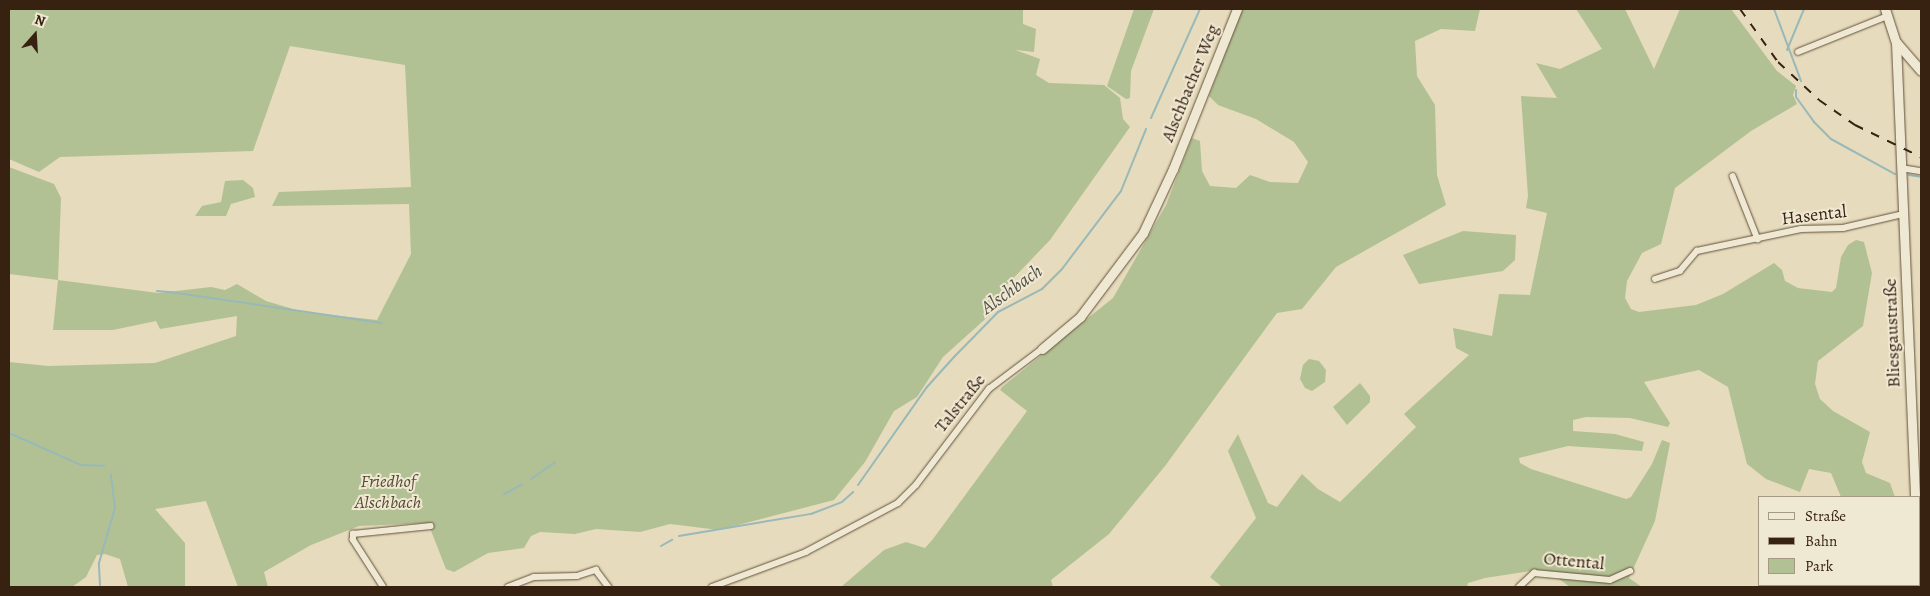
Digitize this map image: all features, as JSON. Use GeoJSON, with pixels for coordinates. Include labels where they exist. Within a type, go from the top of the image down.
{"type":"FeatureCollection","features":[{"type":"Feature","properties":{"kind":"main road","name":"Alschbacher Weg"},"geometry":{"type":"LineString","coordinates":[[1173,169],[1237,9]]}},
{"type":"Feature","properties":{"kind":"main road"},"geometry":{"type":"LineString","coordinates":[[1885,13],[1896,42],[1921,71]]}},
{"type":"Feature","properties":{"kind":"main road","name":"Bliesgaustraße"},"geometry":{"type":"LineString","coordinates":[[1896,42],[1900,168],[1918,496]]}},
{"type":"Feature","properties":{"kind":"main road"},"geometry":{"type":"LineString","coordinates":[[1897,67],[1904,61],[1913,62]]}},
{"type":"Feature","properties":{"kind":"main road","name":"Talstraße"},"geometry":{"type":"LineString","coordinates":[[1042,348],[1080,317],[1122,264],[1152,216],[1173,169]]}},
{"type":"Feature","properties":{"kind":"street"},"geometry":{"type":"LineString","coordinates":[[1798,52],[1885,13]]}},
{"type":"Feature","properties":{"kind":"street"},"geometry":{"type":"LineString","coordinates":[[1900,168],[1921,170]]}},
{"type":"Feature","properties":{"kind":"street"},"geometry":{"type":"LineString","coordinates":[[1733,176],[1758,238]]}},
{"type":"Feature","properties":{"kind":"street","name":"Hasental"},"geometry":{"type":"LineString","coordinates":[[1654,279],[1680,272],[1697,251],[1801,229],[1843,228],[1904,214]]}},
{"type":"Feature","properties":{"kind":"street","name":"Talstraße"},"geometry":{"type":"LineString","coordinates":[[712,587],[806,552],[898,502],[916,485],[989,389],[1042,348]]}},
{"type":"Feature","properties":{"kind":"street"},"geometry":{"type":"LineString","coordinates":[[383,587],[353,540],[353,534],[431,526]]}},
{"type":"Feature","properties":{"kind":"street"},"geometry":{"type":"LineString","coordinates":[[508,587],[534,577],[577,576],[596,570],[609,587]]}},
{"type":"Feature","properties":{"kind":"street","name":"Ottental"},"geometry":{"type":"LineString","coordinates":[[1519,587],[1534,573],[1610,580],[1630,571]]}},
{"type":"Feature","properties":{"kind":"green space","name":"Friedhof Alschbach"},"geometry":{"type":"Polygon","coordinates":[[[9,9],[1023,9],[1023,24],[1036,29],[1034,52],[1015,50],[1040,59],[1036,75],[1049,83],[1104,85],[1120,98],[1123,119],[1130,127],[1050,240],[1003,289],[993,312],[943,357],[917,397],[894,411],[865,462],[834,500],[719,530],[670,524],[640,532],[596,529],[575,534],[540,532],[531,536],[524,548],[488,553],[454,572],[446,569],[428,523],[359,526],[311,545],[264,572],[268,587],[238,587],[206,501],[155,509],[185,543],[185,587],[128,587],[120,559],[105,554],[97,555],[86,577],[72,587],[9,587],[9,362],[48,366],[155,363],[236,336],[237,316],[160,329],[156,321],[113,330],[53,330],[58,280],[158,293],[211,287],[225,290],[237,284],[266,301],[303,312],[377,320],[411,254],[409,204],[272,206],[279,192],[411,187],[405,65],[290,46],[253,151],[60,157],[39,172],[9,159],[9,9]]]}},
{"type":"Feature","properties":{"kind":"green space"},"geometry":{"type":"Polygon","coordinates":[[[1134,9],[1154,9],[1131,71],[1130,98],[1126,99],[1107,86],[1134,9]]]}},
{"type":"Feature","properties":{"kind":"green space"},"geometry":{"type":"Polygon","coordinates":[[[1242,9],[1480,9],[1475,31],[1441,29],[1415,41],[1417,76],[1435,105],[1437,175],[1446,205],[1336,267],[1302,309],[1277,313],[1165,466],[1109,534],[1051,580],[1053,587],[841,587],[884,550],[906,542],[925,548],[933,539],[1027,411],[1000,390],[1113,298],[1166,205],[1192,138],[1200,141],[1202,171],[1210,186],[1236,188],[1250,175],[1270,182],[1298,183],[1308,162],[1294,142],[1256,119],[1218,105],[1209,96],[1242,9]]]}},
{"type":"Feature","properties":{"kind":"green space"},"geometry":{"type":"Polygon","coordinates":[[[1576,9],[1625,9],[1654,69],[1680,9],[1731,9],[1777,71],[1796,86],[1793,95],[1797,104],[1751,131],[1675,188],[1661,244],[1642,253],[1627,281],[1625,298],[1631,309],[1639,312],[1696,305],[1723,294],[1774,263],[1782,270],[1785,281],[1798,288],[1832,292],[1836,288],[1841,257],[1848,245],[1856,240],[1864,242],[1872,273],[1863,326],[1818,361],[1815,384],[1820,399],[1833,411],[1870,432],[1862,462],[1866,473],[1890,483],[1895,496],[1841,496],[1831,473],[1809,469],[1800,492],[1766,479],[1747,464],[1728,387],[1699,370],[1644,382],[1670,423],[1668,427],[1630,418],[1586,417],[1573,420],[1573,431],[1615,434],[1644,442],[1642,451],[1568,446],[1519,458],[1520,463],[1531,469],[1626,499],[1631,497],[1652,464],[1662,440],[1670,443],[1655,521],[1629,578],[1642,587],[1570,587],[1548,571],[1537,570],[1485,578],[1468,583],[1467,587],[1222,587],[1210,577],[1256,518],[1228,451],[1238,434],[1268,503],[1277,507],[1302,474],[1318,489],[1340,502],[1416,427],[1404,414],[1469,355],[1456,348],[1453,328],[1492,336],[1499,294],[1530,295],[1547,213],[1526,208],[1528,196],[1521,96],[1557,98],[1536,63],[1560,69],[1602,49],[1576,9]]]}},
{"type":"Feature","properties":{"kind":"green space"},"geometry":{"type":"Polygon","coordinates":[[[9,167],[54,184],[61,198],[58,280],[9,274],[9,167]]]}},
{"type":"Feature","properties":{"kind":"green space"},"geometry":{"type":"Polygon","coordinates":[[[243,180],[253,188],[255,197],[231,204],[226,216],[195,216],[202,206],[221,202],[225,181],[243,180]]]}},
{"type":"Feature","properties":{"kind":"green space"},"geometry":{"type":"Polygon","coordinates":[[[1463,231],[1516,235],[1515,260],[1503,271],[1419,284],[1403,255],[1463,231]]]}},
{"type":"Feature","properties":{"kind":"green space"},"geometry":{"type":"Polygon","coordinates":[[[1309,359],[1319,361],[1326,370],[1325,382],[1312,391],[1305,388],[1300,379],[1303,365],[1309,359]]]}},
{"type":"Feature","properties":{"kind":"green space"},"geometry":{"type":"Polygon","coordinates":[[[1360,383],[1370,396],[1370,402],[1347,425],[1333,407],[1360,383]]]}},
{"type":"Feature","properties":{"kind":"waterway","name":"Alschbach"},"geometry":{"type":"LineString","coordinates":[[1151,118],[1200,9]]}},
{"type":"Feature","properties":{"kind":"waterway"},"geometry":{"type":"LineString","coordinates":[[1774,9],[1801,81]]}},
{"type":"Feature","properties":{"kind":"waterway"},"geometry":{"type":"LineString","coordinates":[[1787,50],[1804,9]]}},
{"type":"Feature","properties":{"kind":"waterway"},"geometry":{"type":"LineString","coordinates":[[1796,90],[1796,97],[1814,122],[1831,139],[1895,174]]}},
{"type":"Feature","properties":{"kind":"waterway","name":"Alschbach"},"geometry":{"type":"LineString","coordinates":[[858,485],[927,387],[954,357],[998,312],[1042,289],[1062,269],[1121,191],[1146,129]]}},
{"type":"Feature","properties":{"kind":"waterway"},"geometry":{"type":"LineString","coordinates":[[1909,175],[1921,177]]}},
{"type":"Feature","properties":{"kind":"waterway"},"geometry":{"type":"LineString","coordinates":[[157,291],[169,292]]}},
{"type":"Feature","properties":{"kind":"waterway"},"geometry":{"type":"LineString","coordinates":[[170,292],[382,323]]}},
{"type":"Feature","properties":{"kind":"waterway"},"geometry":{"type":"LineString","coordinates":[[9,433],[81,465],[104,466]]}},
{"type":"Feature","properties":{"kind":"waterway"},"geometry":{"type":"LineString","coordinates":[[531,479],[555,462]]}},
{"type":"Feature","properties":{"kind":"waterway"},"geometry":{"type":"LineString","coordinates":[[100,585],[99,563],[115,508],[111,474]]}},
{"type":"Feature","properties":{"kind":"waterway"},"geometry":{"type":"LineString","coordinates":[[504,494],[523,484]]}},
{"type":"Feature","properties":{"kind":"waterway","name":"Alschbach"},"geometry":{"type":"LineString","coordinates":[[679,536],[811,514],[842,502],[853,492]]}},
{"type":"Feature","properties":{"kind":"waterway","name":"Alschbach"},"geometry":{"type":"LineString","coordinates":[[661,546],[672,540]]}},
{"type":"Feature","properties":{"kind":"railway"},"geometry":{"type":"LineString","coordinates":[[1740,9],[1778,62],[1819,100],[1855,125],[1921,157]]}}]}
